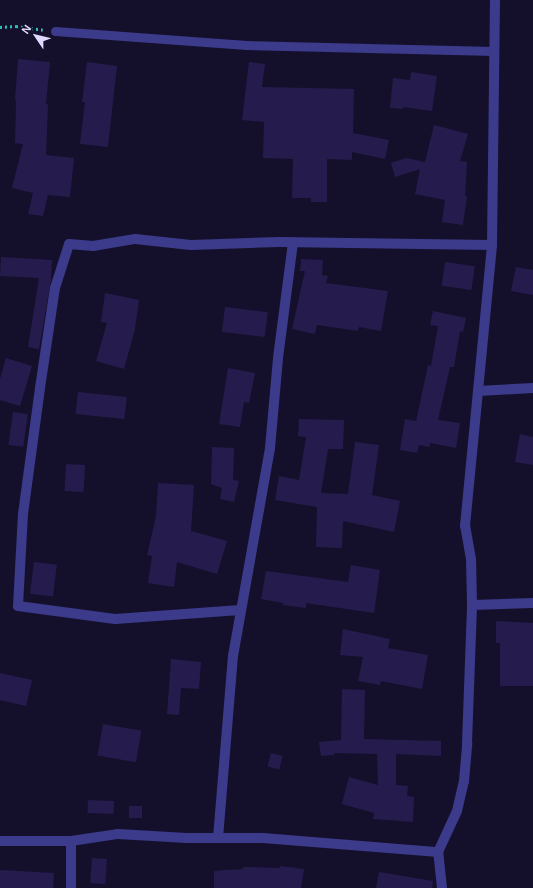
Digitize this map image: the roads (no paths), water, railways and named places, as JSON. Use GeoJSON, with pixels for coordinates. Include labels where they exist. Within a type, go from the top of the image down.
{"type":"FeatureCollection","features":[{"type":"Feature","properties":{"kind":"street"},"geometry":{"type":"LineString","coordinates":[[442,888],[438,852],[457,811],[464,782],[472,605],[471,559],[465,526],[492,245],[495,0]]}},
{"type":"Feature","properties":{"kind":"street"},"geometry":{"type":"LineString","coordinates":[[240,610],[115,619],[18,606],[23,514],[40,388],[55,288],[69,244],[93,246],[135,239],[191,245],[293,242],[492,245]]}},
{"type":"Feature","properties":{"kind":"street"},"geometry":{"type":"LineString","coordinates":[[218,838],[233,656],[270,448],[278,358],[293,242]]}},
{"type":"Feature","properties":{"kind":"street"},"geometry":{"type":"LineString","coordinates":[[478,391],[533,388]]}},
{"type":"Feature","properties":{"kind":"street"},"geometry":{"type":"LineString","coordinates":[[472,605],[533,603]]}},
{"type":"Feature","properties":{"kind":"street"},"geometry":{"type":"LineString","coordinates":[[0,841],[71,841],[118,834],[218,838],[263,838],[438,852]]}},
{"type":"Feature","properties":{"kind":"street"},"geometry":{"type":"LineString","coordinates":[[71,841],[71,888]]}},
{"type":"Feature","properties":{"kind":"lane"},"geometry":{"type":"LineString","coordinates":[[55,31],[246,45],[494,51]]}}]}
